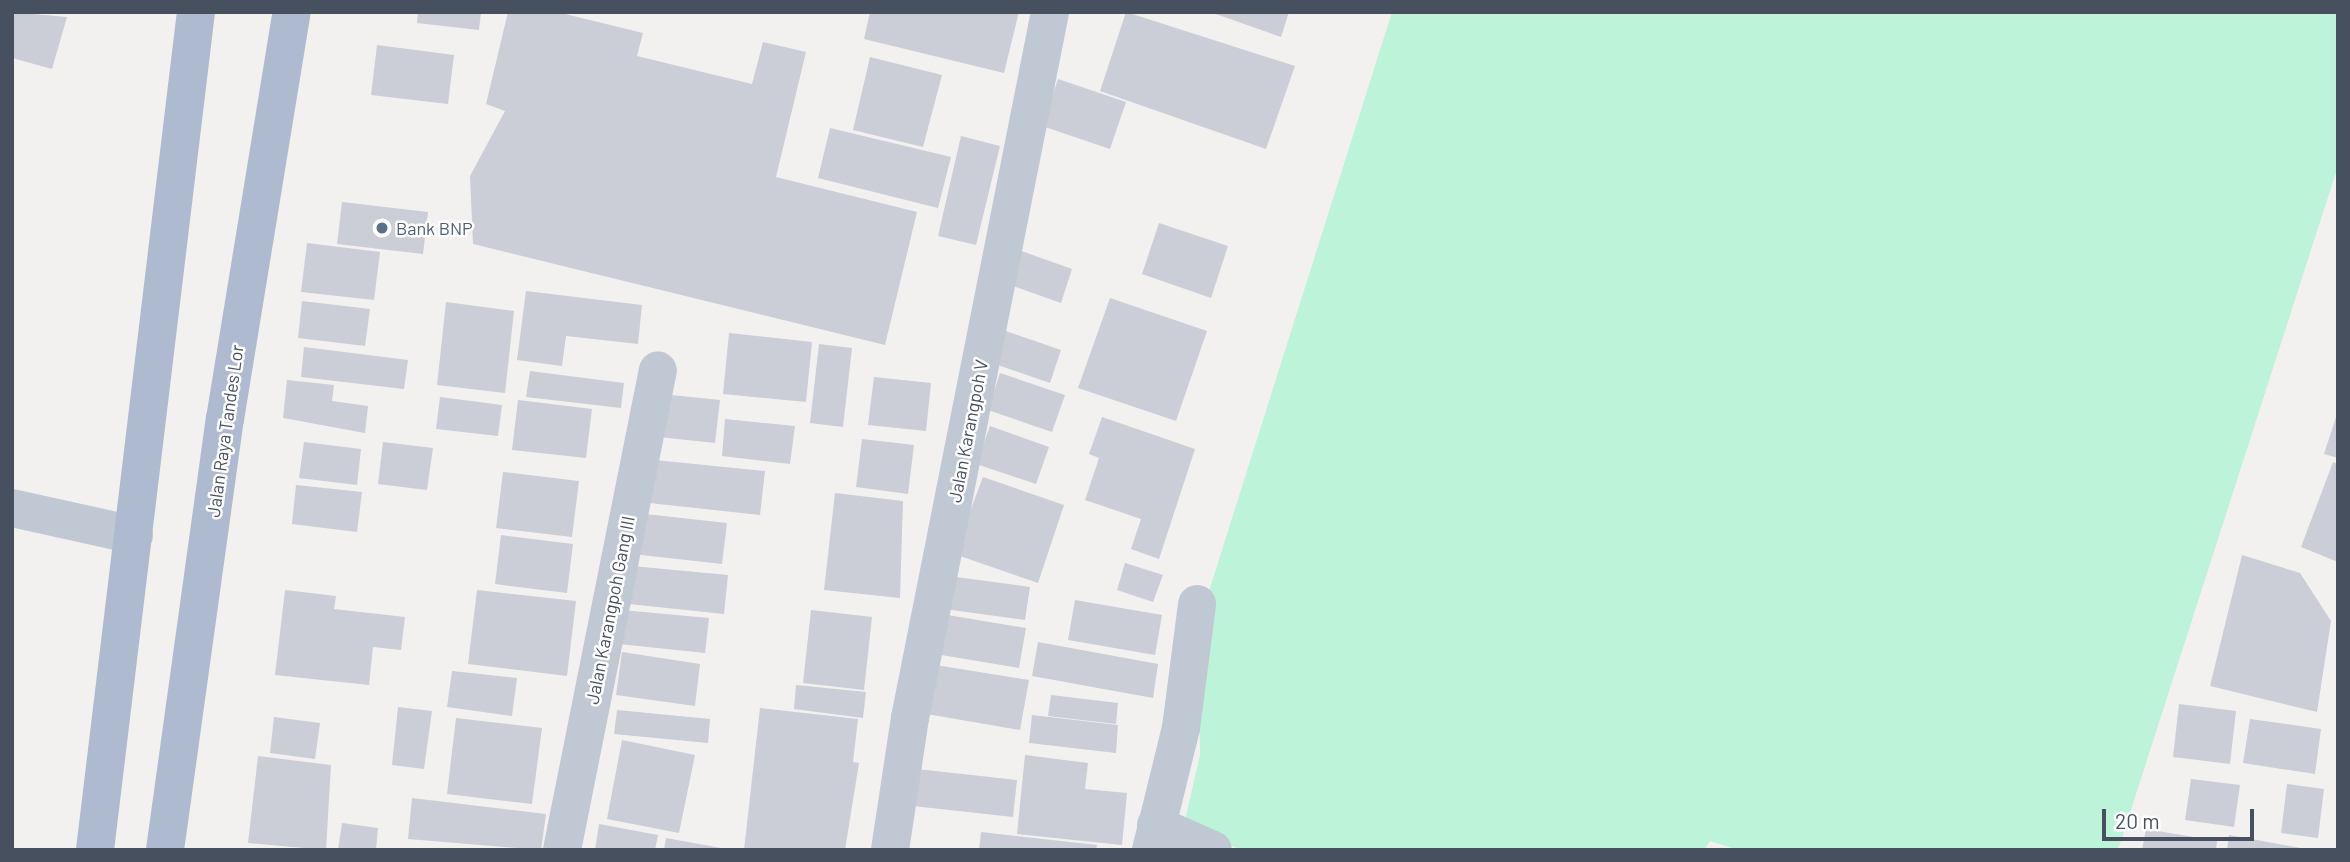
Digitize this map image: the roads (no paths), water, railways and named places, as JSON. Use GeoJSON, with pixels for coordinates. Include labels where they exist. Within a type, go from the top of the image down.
{"type":"FeatureCollection","features":[{"type":"Feature","properties":{"kind":"main road"},"geometry":{"type":"LineString","coordinates":[[96,850],[196,12]]}},
{"type":"Feature","properties":{"kind":"main road","name":"Jalan Raya Tandes Lor"},"geometry":{"type":"LineString","coordinates":[[165,850],[225,419],[292,12]]}},
{"type":"Feature","properties":{"kind":"street","name":"Jalan Karangpoh V"},"geometry":{"type":"LineString","coordinates":[[890,850],[910,718],[1050,12]]}},
{"type":"Feature","properties":{"kind":"street","name":"Jalan Karangpoh Gang III"},"geometry":{"type":"LineString","coordinates":[[562,850],[658,371]]}},
{"type":"Feature","properties":{"kind":"street"},"geometry":{"type":"LineString","coordinates":[[12,508],[134,535]]}},
{"type":"Feature","properties":{"kind":"street"},"geometry":{"type":"LineString","coordinates":[[1196,604],[1181,727],[1153,838],[1213,850]]}},
{"type":"Feature","properties":{"kind":"place","name":"Bank BNP"},"geometry":{"type":"Point","coordinates":[382,228]}}]}
